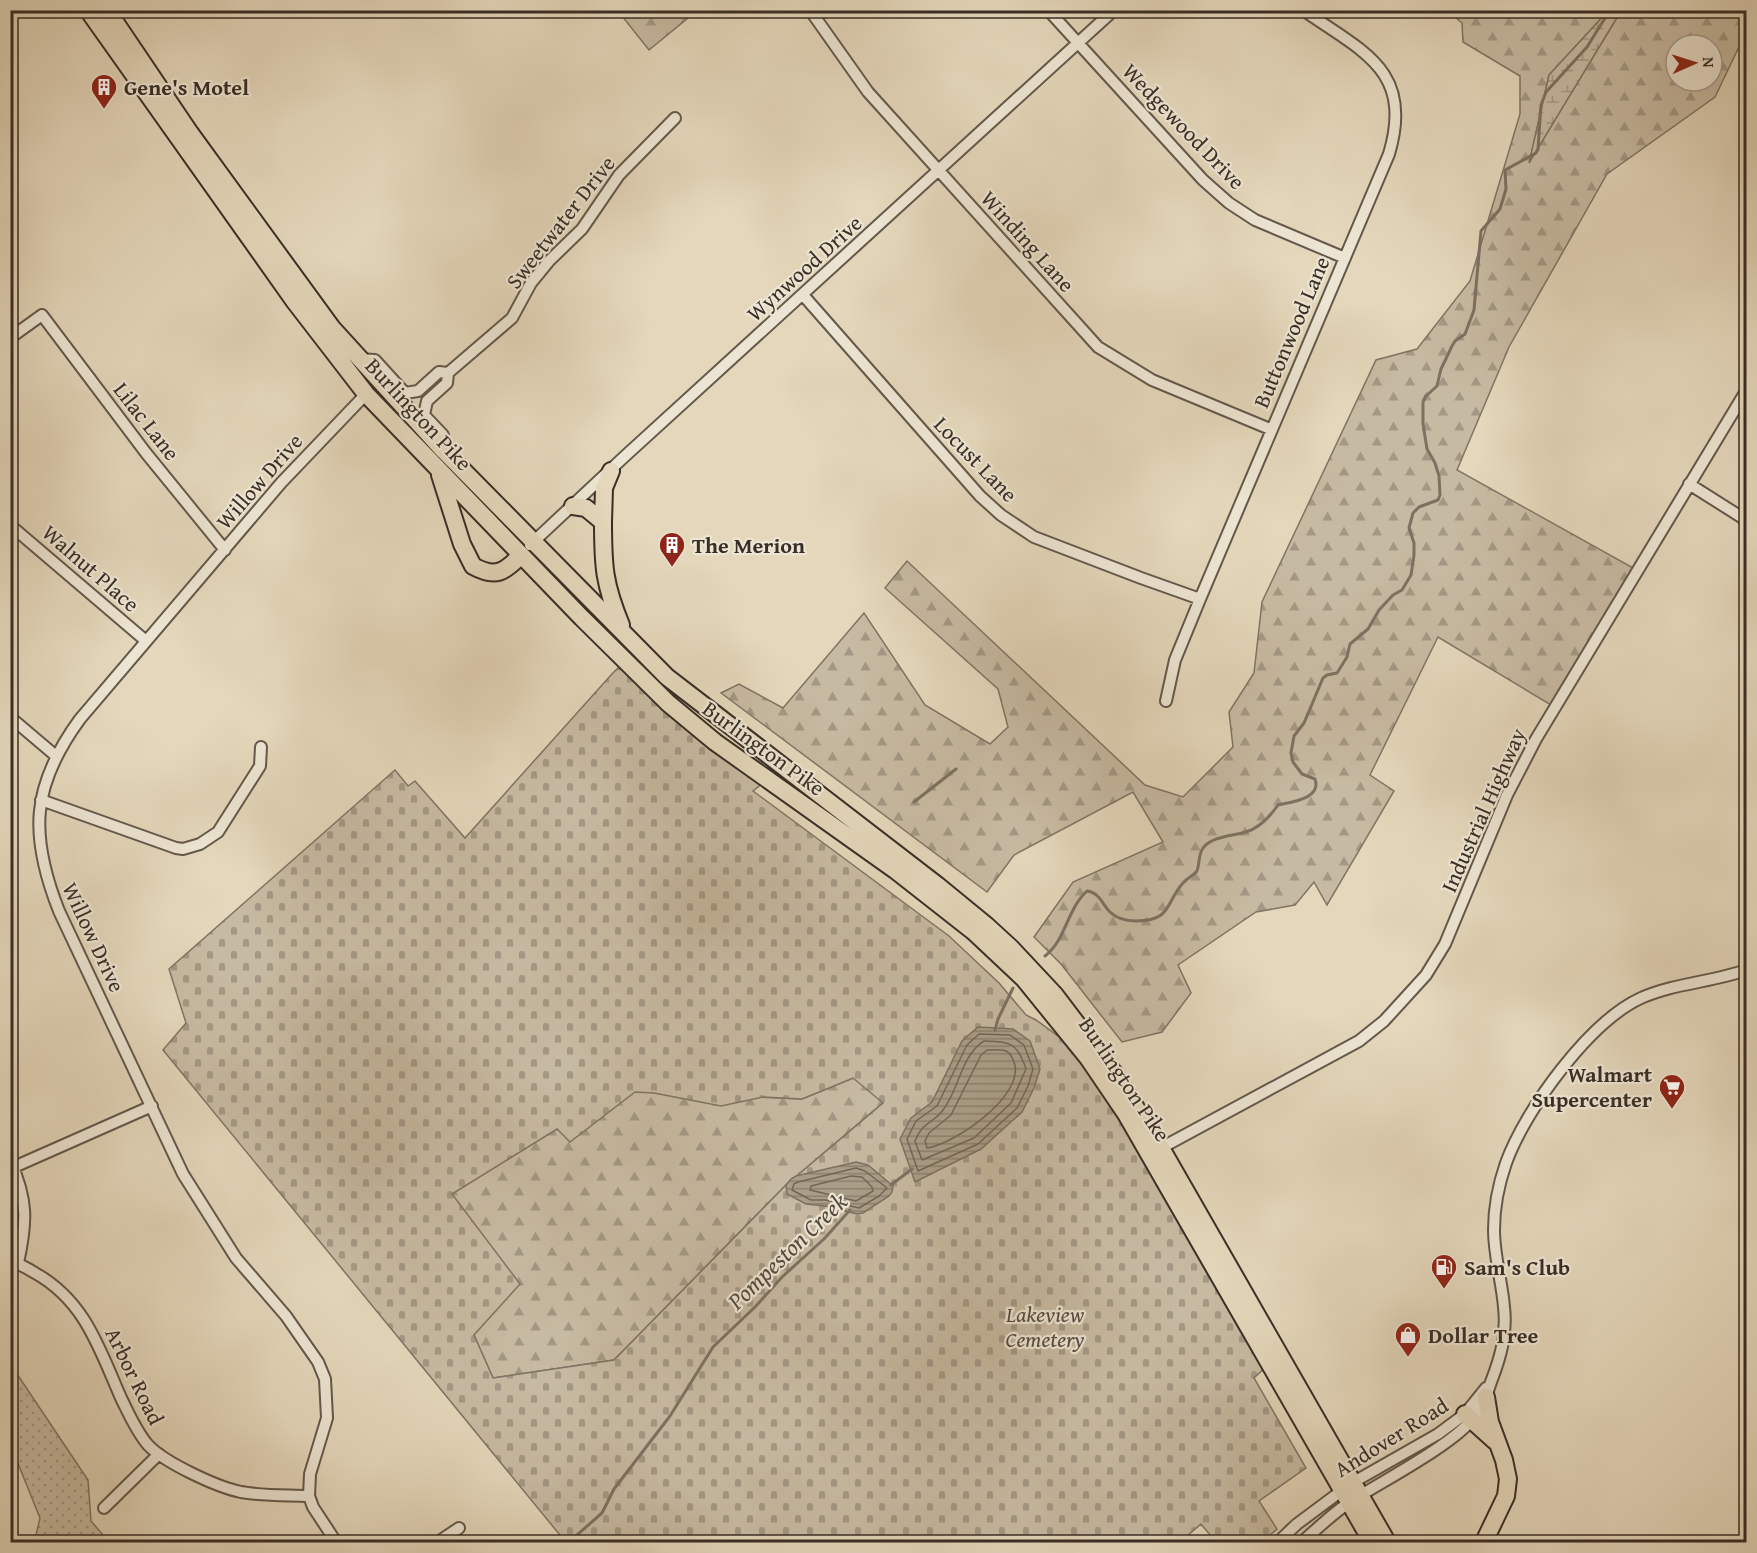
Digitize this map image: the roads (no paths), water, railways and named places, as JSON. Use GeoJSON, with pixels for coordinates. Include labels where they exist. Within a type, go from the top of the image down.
{"type":"FeatureCollection","features":[{"type":"Feature","properties":{"kind":"highway","name":"Burlington Pike"},"geometry":{"type":"LineString","coordinates":[[88,10],[295,302],[366,394],[439,471],[625,661],[691,723],[904,877],[974,932],[1024,980],[1088,1058],[1126,1114],[1265,1354],[1350,1493],[1387,1542]]}},
{"type":"Feature","properties":{"kind":"highway","name":"Burlington Pike"},"geometry":{"type":"LineString","coordinates":[[107,10],[190,133],[332,328],[444,452],[476,481],[667,676],[693,699],[937,885],[1011,948],[1055,995],[1114,1073],[1161,1148],[1350,1493],[1372,1542]]}},
{"type":"Feature","properties":{"kind":"highway"},"geometry":{"type":"LineString","coordinates":[[439,471],[462,544],[473,566],[486,573],[500,573],[521,555]]}},
{"type":"Feature","properties":{"kind":"highway"},"geometry":{"type":"LineString","coordinates":[[611,471],[604,488],[603,565],[610,599],[625,634]]}},
{"type":"Feature","properties":{"kind":"highway"},"geometry":{"type":"LineString","coordinates":[[573,506],[586,508],[603,522]]}},
{"type":"Feature","properties":{"kind":"highway"},"geometry":{"type":"LineString","coordinates":[[1484,1542],[1506,1496],[1508,1479],[1500,1446],[1490,1422],[1488,1390]]}},
{"type":"Feature","properties":{"kind":"highway"},"geometry":{"type":"LineString","coordinates":[[1469,1417],[1500,1446]]}},
{"type":"Feature","properties":{"kind":"street","name":"Winding Lane"},"geometry":{"type":"LineString","coordinates":[[810,10],[868,92],[1098,346],[1152,380],[1270,429]]}},
{"type":"Feature","properties":{"kind":"street","name":"Wedgewood Drive"},"geometry":{"type":"LineString","coordinates":[[1047,10],[1203,180],[1229,203],[1255,220],[1345,258]]}},
{"type":"Feature","properties":{"kind":"street","name":"Wynwood Drive"},"geometry":{"type":"LineString","coordinates":[[521,555],[1114,10]]}},
{"type":"Feature","properties":{"kind":"street","name":"Buttonwood Lane"},"geometry":{"type":"LineString","coordinates":[[1167,701],[1175,660],[1270,429],[1389,154],[1396,132],[1397,111],[1391,83],[1381,67],[1303,10]]}},
{"type":"Feature","properties":{"kind":"street","name":"Sweetwater Drive"},"geometry":{"type":"LineString","coordinates":[[444,452],[443,435],[424,415],[427,401],[447,383],[448,373],[512,318],[531,283],[549,261],[582,229],[619,175],[675,118]]}},
{"type":"Feature","properties":{"kind":"street","name":"Locust Lane"},"geometry":{"type":"LineString","coordinates":[[803,296],[980,496],[1001,515],[1034,537],[1200,599]]}},
{"type":"Feature","properties":{"kind":"street","name":"Lilac Lane"},"geometry":{"type":"LineString","coordinates":[[10,338],[42,315],[146,453],[225,550]]}},
{"type":"Feature","properties":{"kind":"street","name":"Sweetwater Drive"},"geometry":{"type":"LineString","coordinates":[[358,359],[375,360],[405,393],[418,390],[439,372],[448,373]]}},
{"type":"Feature","properties":{"kind":"street","name":"Industrial Highway"},"geometry":{"type":"LineString","coordinates":[[1161,1148],[1359,1041],[1384,1022],[1425,975],[1445,944],[1507,795],[1536,739],[1746,391]]}},
{"type":"Feature","properties":{"kind":"street","name":"Willow Drive"},"geometry":{"type":"LineString","coordinates":[[309,1496],[309,1474],[327,1419],[325,1379],[318,1362],[285,1316],[230,1249],[183,1174],[59,911],[48,881],[38,837],[40,800],[56,756],[80,719],[281,483],[366,394]]}},
{"type":"Feature","properties":{"kind":"street"},"geometry":{"type":"LineString","coordinates":[[1689,484],[1746,520]]}},
{"type":"Feature","properties":{"kind":"street","name":"Walnut Place"},"geometry":{"type":"LineString","coordinates":[[10,525],[146,641]]}},
{"type":"Feature","properties":{"kind":"street"},"geometry":{"type":"LineString","coordinates":[[10,717],[56,756]]}},
{"type":"Feature","properties":{"kind":"street"},"geometry":{"type":"LineString","coordinates":[[40,800],[183,849],[200,844],[218,832],[260,766],[261,747]]}},
{"type":"Feature","properties":{"kind":"street","name":"Andover Road"},"geometry":{"type":"LineString","coordinates":[[1278,1542],[1297,1524],[1450,1440],[1469,1417],[1483,1406],[1500,1360],[1506,1332],[1494,1230],[1505,1165],[1518,1135],[1542,1096],[1575,1052],[1598,1027],[1617,1011],[1643,998],[1746,970]]}},
{"type":"Feature","properties":{"kind":"street"},"geometry":{"type":"LineString","coordinates":[[14,1262],[25,1232],[26,1213],[24,1199],[12,1164],[152,1106]]}},
{"type":"Feature","properties":{"kind":"street","name":"Arbor Road"},"geometry":{"type":"LineString","coordinates":[[14,1262],[48,1280],[76,1307],[89,1329],[134,1426],[148,1445],[159,1454],[177,1466],[227,1488],[242,1492],[309,1496]]}},
{"type":"Feature","properties":{"kind":"street"},"geometry":{"type":"LineString","coordinates":[[104,1508],[159,1454]]}},
{"type":"Feature","properties":{"kind":"street","name":"Andover Road"},"geometry":{"type":"LineString","coordinates":[[1302,1542],[1350,1493]]}},
{"type":"Feature","properties":{"kind":"street"},"geometry":{"type":"LineString","coordinates":[[309,1496],[313,1508],[336,1542]]}},
{"type":"Feature","properties":{"kind":"street"},"geometry":{"type":"LineString","coordinates":[[438,1542],[459,1528]]}},
{"type":"Feature","properties":{"kind":"water"},"geometry":{"type":"Polygon","coordinates":[[[978,1027],[1013,1029],[1030,1041],[1040,1069],[1034,1088],[1022,1112],[981,1149],[915,1182],[900,1139],[911,1118],[932,1102],[962,1041],[978,1027]]]}},
{"type":"Feature","properties":{"kind":"water"},"geometry":{"type":"Polygon","coordinates":[[[856,1162],[868,1165],[893,1186],[889,1196],[863,1213],[857,1214],[806,1204],[787,1194],[786,1185],[796,1176],[856,1162]]]}},
{"type":"Feature","properties":{"kind":"waterway","name":"Pompeston Creek"},"geometry":{"type":"LineString","coordinates":[[1045,956],[1058,942],[1075,906],[1087,891],[1097,896],[1110,912],[1119,918],[1136,921],[1156,918],[1166,910],[1183,883],[1197,871],[1200,853],[1207,844],[1256,828],[1278,805],[1297,801],[1314,791],[1315,779],[1302,774],[1293,762],[1291,753],[1294,736],[1304,723],[1323,678],[1337,673],[1347,657],[1350,644],[1368,629],[1379,610],[1393,595],[1402,590],[1411,575],[1414,555],[1414,543],[1409,528],[1413,513],[1419,507],[1438,500],[1440,495],[1439,476],[1427,449],[1423,424],[1423,402],[1437,386],[1441,369],[1452,346],[1465,334],[1474,310],[1481,231],[1500,209],[1506,189],[1505,170],[1536,153],[1538,149],[1541,105],[1546,92],[1587,47],[1610,10]]}},
{"type":"Feature","properties":{"kind":"waterway"},"geometry":{"type":"LineString","coordinates":[[914,802],[956,769]]}},
{"type":"Feature","properties":{"kind":"waterway","name":"Pompeston Creek"},"geometry":{"type":"LineString","coordinates":[[995,1030],[1013,988]]}},
{"type":"Feature","properties":{"kind":"waterway","name":"Pompeston Creek"},"geometry":{"type":"LineString","coordinates":[[891,1185],[912,1169]]}},
{"type":"Feature","properties":{"kind":"waterway","name":"Pompeston Creek"},"geometry":{"type":"LineString","coordinates":[[569,1542],[602,1513],[614,1489],[670,1416],[713,1347],[755,1307],[782,1277],[824,1239],[850,1210]]}},
{"type":"Feature","properties":{"kind":"place","name":"Gene's Motel"},"geometry":{"type":"Point","coordinates":[104,110]}},
{"type":"Feature","properties":{"kind":"place","name":"The Merion"},"geometry":{"type":"Point","coordinates":[672,568]}},
{"type":"Feature","properties":{"kind":"place","name":"Walmart Supercenter"},"geometry":{"type":"Point","coordinates":[1672,1110]}},
{"type":"Feature","properties":{"kind":"place","name":"Sam's Club"},"geometry":{"type":"Point","coordinates":[1444,1290]}},
{"type":"Feature","properties":{"kind":"place","name":"Dollar Tree"},"geometry":{"type":"Point","coordinates":[1408,1358]}},
{"type":"Feature","properties":{"kind":"park label","name":"Lakeview Cemetery"},"geometry":{"type":"Point","coordinates":[1045,1326]}}]}
